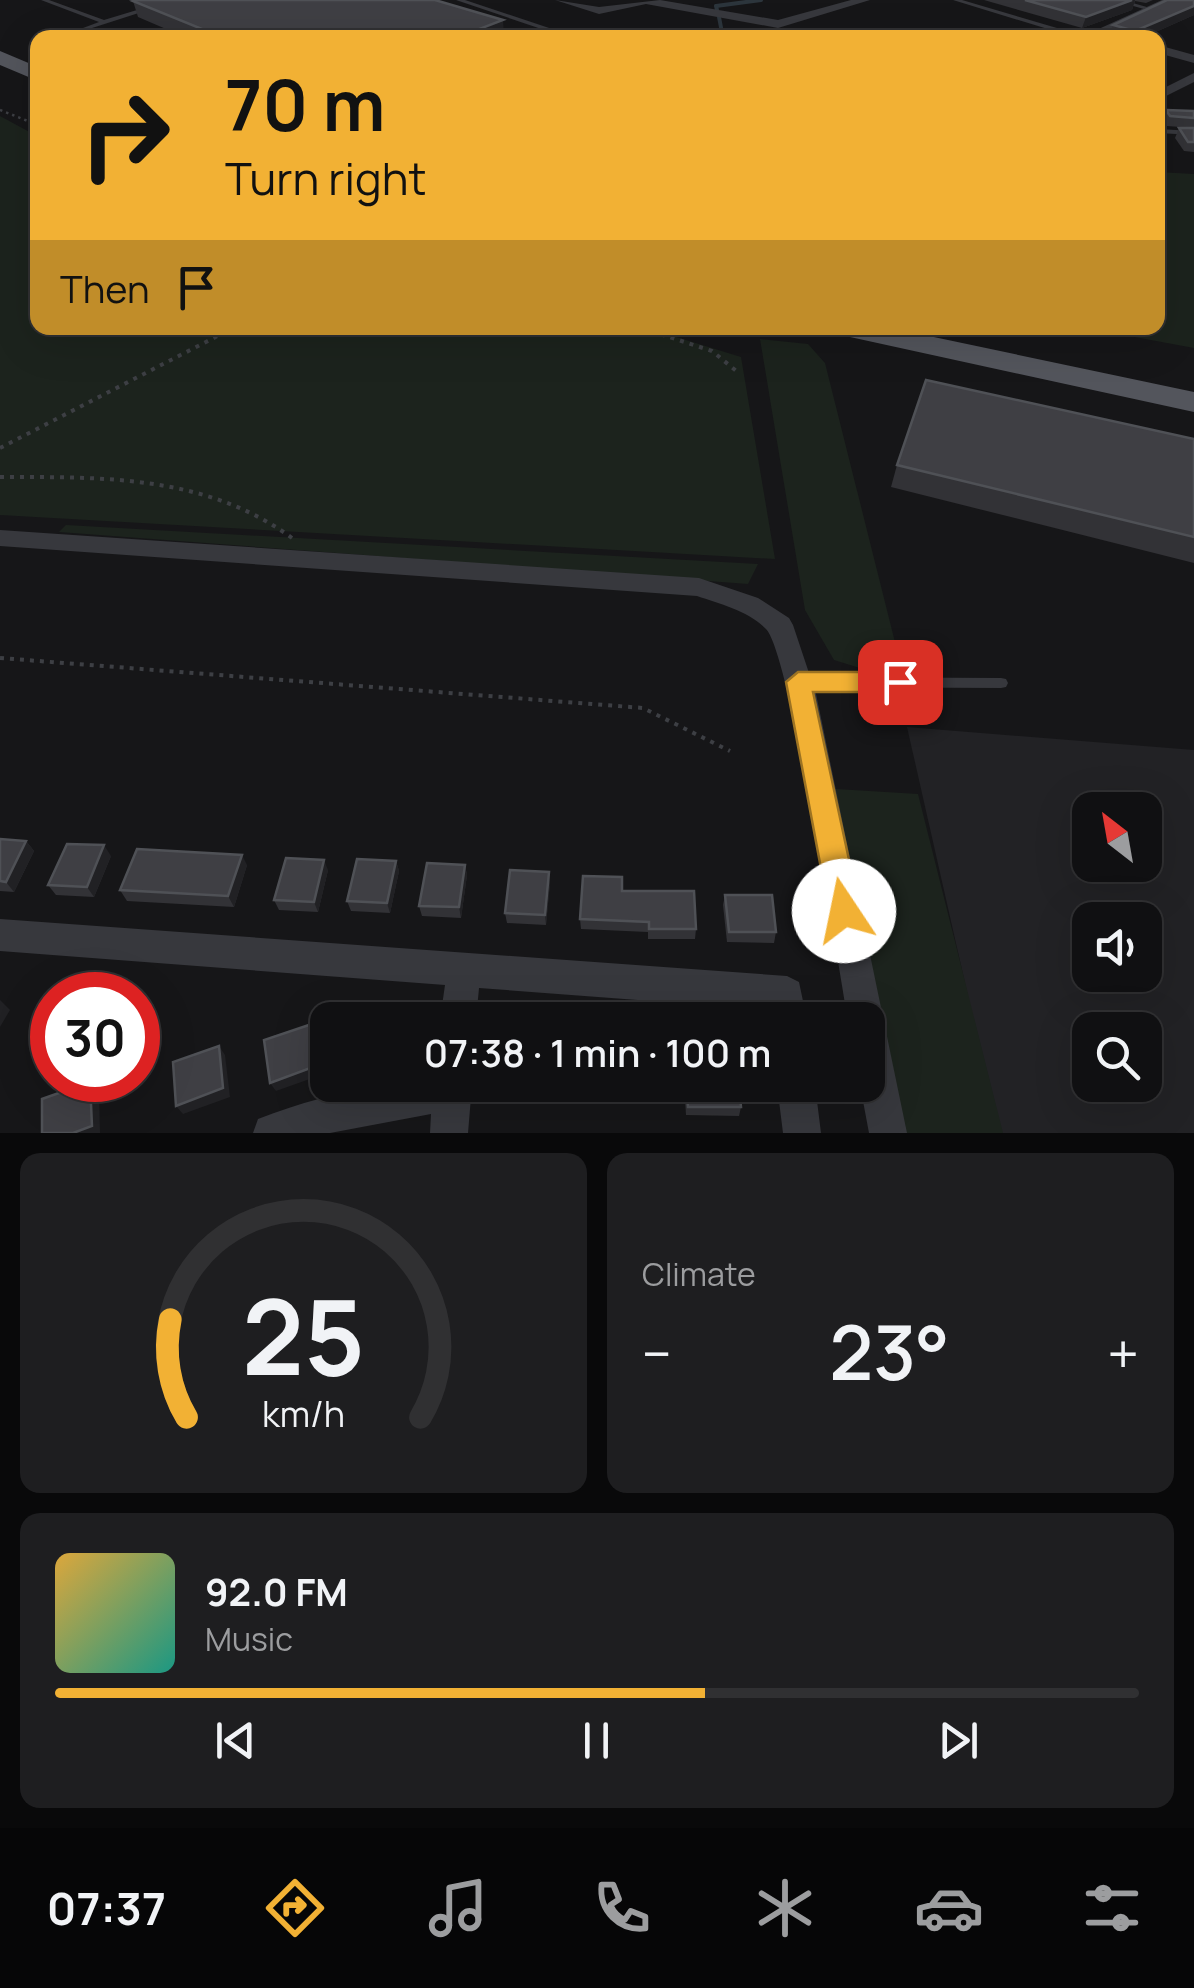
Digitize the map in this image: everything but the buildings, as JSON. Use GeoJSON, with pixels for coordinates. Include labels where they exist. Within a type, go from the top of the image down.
{"type":"FeatureCollection","features":[{"type":"Feature","properties":{"kind":"main road"},"geometry":{"type":"LineString","coordinates":[[0,42],[30,56]]}},
{"type":"Feature","properties":{"kind":"main road"},"geometry":{"type":"LineString","coordinates":[[0,56],[30,70]]}},
{"type":"Feature","properties":{"kind":"main road"},"geometry":{"type":"LineString","coordinates":[[883,335],[1194,402]]}},
{"type":"Feature","properties":{"kind":"main road"},"geometry":{"type":"LineString","coordinates":[[944,335],[1194,386]]}},
{"type":"Feature","properties":{"kind":"street"},"geometry":{"type":"LineString","coordinates":[[562,0],[600,11],[648,1],[778,24],[864,0]]}},
{"type":"Feature","properties":{"kind":"street"},"geometry":{"type":"LineString","coordinates":[[1104,30],[1172,0]]}},
{"type":"Feature","properties":{"kind":"street"},"geometry":{"type":"LineString","coordinates":[[775,30],[778,24]]}},
{"type":"Feature","properties":{"kind":"street"},"geometry":{"type":"LineString","coordinates":[[1165,51],[1194,59]]}},
{"type":"Feature","properties":{"kind":"street"},"geometry":{"type":"LineString","coordinates":[[1165,92],[1194,78]]}},
{"type":"Feature","properties":{"kind":"street"},"geometry":{"type":"LineString","coordinates":[[0,538],[699,587],[749,605],[780,624],[798,682],[862,1002]]}},
{"type":"Feature","properties":{"kind":"street"},"geometry":{"type":"LineString","coordinates":[[0,934],[786,994],[787,1002]]}},
{"type":"Feature","properties":{"kind":"street"},"geometry":{"type":"LineString","coordinates":[[460,1002],[464,970]]}},
{"type":"Feature","properties":{"kind":"street"},"geometry":{"type":"LineString","coordinates":[[272,1133],[336,1112],[384,1102]]}},
{"type":"Feature","properties":{"kind":"street"},"geometry":{"type":"LineString","coordinates":[[449,1133],[451,1102]]}},
{"type":"Feature","properties":{"kind":"street"},"geometry":{"type":"LineString","coordinates":[[798,1102],[802,1133]]}},
{"type":"Feature","properties":{"kind":"street"},"geometry":{"type":"LineString","coordinates":[[882,1102],[888,1133]]}},
{"type":"Feature","properties":{"kind":"lane"},"geometry":{"type":"LineString","coordinates":[[44,0],[102,21]]}},
{"type":"Feature","properties":{"kind":"lane"},"geometry":{"type":"LineString","coordinates":[[86,30],[102,21],[176,0]]}},
{"type":"Feature","properties":{"kind":"lane"},"geometry":{"type":"LineString","coordinates":[[459,0],[564,30]]}},
{"type":"Feature","properties":{"kind":"lane"},"geometry":{"type":"LineString","coordinates":[[956,0],[1060,30]]}},
{"type":"Feature","properties":{"kind":"lane"},"geometry":{"type":"LineString","coordinates":[[1115,0],[1152,10]]}},
{"type":"Feature","properties":{"kind":"lane"},"geometry":{"type":"LineString","coordinates":[[1165,131],[1194,133]]}},
{"type":"Feature","properties":{"kind":"lane"},"geometry":{"type":"LineString","coordinates":[[798,682],[1001,682]]}},
{"type":"Feature","properties":{"kind":"path"},"geometry":{"type":"LineString","coordinates":[[0,110],[30,122]]}},
{"type":"Feature","properties":{"kind":"path"},"geometry":{"type":"LineString","coordinates":[[0,448],[220,335]]}},
{"type":"Feature","properties":{"kind":"path"},"geometry":{"type":"LineString","coordinates":[[663,335],[712,351],[740,374]]}},
{"type":"Feature","properties":{"kind":"path"},"geometry":{"type":"LineString","coordinates":[[0,477],[91,478],[198,490],[280,527],[301,546],[292,558]]}},
{"type":"Feature","properties":{"kind":"path"},"geometry":{"type":"LineString","coordinates":[[0,658],[643,708],[730,752]]}},
{"type":"Feature","properties":{"kind":"shaded area"},"geometry":{"type":"Polygon","coordinates":[[[0,116],[30,132],[30,335],[670,335],[741,357],[775,559],[0,515],[0,116]]]}},
{"type":"Feature","properties":{"kind":"shaded area"},"geometry":{"type":"Polygon","coordinates":[[[1165,172],[1194,174],[1194,348],[1124,335],[1165,335],[1165,172]]]}},
{"type":"Feature","properties":{"kind":"shaded area"},"geometry":{"type":"Polygon","coordinates":[[[760,339],[808,344],[825,363],[905,682],[834,660],[805,610],[760,339]]]}},
{"type":"Feature","properties":{"kind":"shaded area"},"geometry":{"type":"Polygon","coordinates":[[[66,525],[758,564],[748,584],[59,532],[66,525]]]}},
{"type":"Feature","properties":{"kind":"shaded area"},"geometry":{"type":"Polygon","coordinates":[[[907,727],[1194,750],[1194,1133],[999,1133],[907,727]]]}},
{"type":"Feature","properties":{"kind":"shaded area"},"geometry":{"type":"Polygon","coordinates":[[[820,788],[918,794],[1003,1133],[898,1133],[885,1076],[885,1002],[868,1002],[820,788]]]}},
{"type":"Feature","properties":{"kind":"waterway"},"geometry":{"type":"LineString","coordinates":[[717,10],[716,6],[761,0]]}},
{"type":"Feature","properties":{"kind":"waterway"},"geometry":{"type":"LineString","coordinates":[[719,17],[721,30]]}},
{"type":"Feature","properties":{"kind":"route"},"geometry":{"type":"LineString","coordinates":[[844,911],[798,682],[900,682]]}}]}
